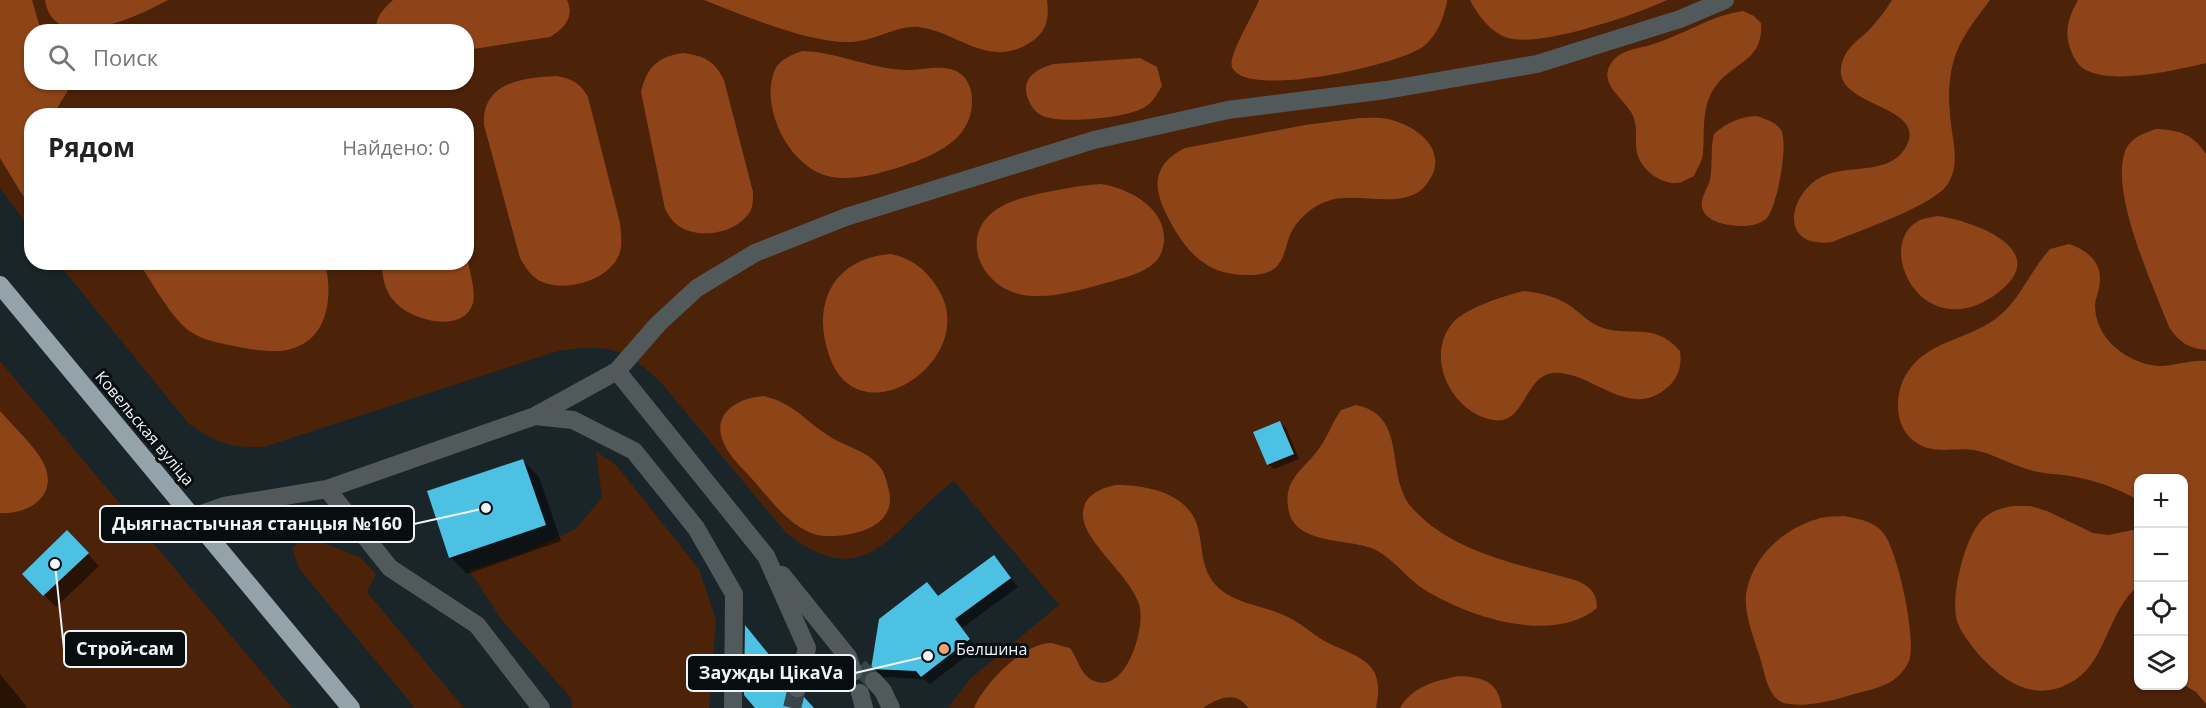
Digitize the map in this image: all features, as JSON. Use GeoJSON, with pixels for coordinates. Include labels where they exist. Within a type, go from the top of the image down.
{"type":"FeatureCollection","features":[{"type":"Feature","properties":{"kind":"highway","name":"Ковельская вуліца"},"geometry":{"type":"LineString","coordinates":[[0,285],[351,708]]}},
{"type":"Feature","properties":{"kind":"street"},"geometry":{"type":"LineString","coordinates":[[194,517],[224,506],[327,489],[535,416],[617,371],[658,324],[698,288],[754,253],[846,217],[1105,138],[1228,110],[1386,90],[1537,64],[1680,19],[1725,0]]}},
{"type":"Feature","properties":{"kind":"street"},"geometry":{"type":"LineString","coordinates":[[617,371],[853,665]]}},
{"type":"Feature","properties":{"kind":"street"},"geometry":{"type":"LineString","coordinates":[[535,416],[573,420],[634,451],[696,528],[734,594],[733,708]]}},
{"type":"Feature","properties":{"kind":"street"},"geometry":{"type":"LineString","coordinates":[[327,489],[390,568],[477,625],[541,708]]}},
{"type":"Feature","properties":{"kind":"street"},"geometry":{"type":"LineString","coordinates":[[766,555],[807,648],[797,688]]}},
{"type":"Feature","properties":{"kind":"street"},"geometry":{"type":"LineString","coordinates":[[874,681],[884,691],[891,708]]}},
{"type":"Feature","properties":{"kind":"shaded area"},"geometry":{"type":"Polygon","coordinates":[[[0,0],[2206,0],[2206,708],[948,708],[970,679],[1059,605],[954,481],[895,535],[877,548],[858,557],[838,558],[814,551],[785,532],[663,385],[627,356],[604,348],[558,351],[264,447],[224,443],[188,423],[64,270],[474,270],[474,108],[24,108],[24,221],[0,188],[0,0]]]}},
{"type":"Feature","properties":{"kind":"shaded area"},"geometry":{"type":"Polygon","coordinates":[[[0,0],[32,0],[39,24],[24,24],[24,90],[68,90],[58,108],[24,108],[24,197],[0,158],[0,0]]]}},
{"type":"Feature","properties":{"kind":"shaded area"},"geometry":{"type":"Polygon","coordinates":[[[45,0],[168,0],[138,15],[111,24],[61,24],[52,17],[45,0]]]}},
{"type":"Feature","properties":{"kind":"shaded area"},"geometry":{"type":"Polygon","coordinates":[[[393,0],[567,0],[570,12],[564,26],[550,37],[474,49],[474,24],[376,24],[383,10],[393,0]]]}},
{"type":"Feature","properties":{"kind":"shaded area"},"geometry":{"type":"Polygon","coordinates":[[[704,0],[1047,0],[1048,12],[1045,27],[1039,36],[1018,49],[1003,52],[975,47],[933,30],[918,27],[903,28],[852,42],[817,38],[797,34],[704,0]]]}},
{"type":"Feature","properties":{"kind":"shaded area"},"geometry":{"type":"Polygon","coordinates":[[[1259,0],[1447,0],[1447,2],[1442,20],[1433,36],[1424,46],[1409,54],[1356,70],[1324,76],[1292,80],[1264,80],[1243,76],[1232,67],[1237,45],[1259,0]]]}},
{"type":"Feature","properties":{"kind":"shaded area"},"geometry":{"type":"Polygon","coordinates":[[[1470,0],[1667,0],[1591,27],[1547,38],[1528,40],[1506,37],[1493,30],[1482,19],[1470,0]]]}},
{"type":"Feature","properties":{"kind":"shaded area"},"geometry":{"type":"Polygon","coordinates":[[[1892,0],[1990,0],[1964,38],[1952,69],[1949,101],[1954,168],[1947,185],[1939,193],[1911,210],[1833,242],[1814,242],[1802,237],[1795,227],[1794,216],[1797,203],[1804,191],[1815,181],[1828,174],[1880,166],[1889,162],[1904,150],[1910,135],[1905,123],[1894,114],[1850,89],[1842,78],[1842,63],[1847,52],[1873,26],[1892,0]]]}},
{"type":"Feature","properties":{"kind":"shaded area"},"geometry":{"type":"Polygon","coordinates":[[[2078,0],[2206,0],[2206,63],[2145,75],[2128,76],[2098,74],[2086,70],[2074,58],[2067,36],[2070,18],[2078,0]]]}},
{"type":"Feature","properties":{"kind":"shaded area"},"geometry":{"type":"Polygon","coordinates":[[[1743,11],[1754,16],[1761,23],[1761,36],[1752,54],[1720,80],[1709,98],[1705,114],[1701,163],[1694,176],[1671,183],[1653,176],[1640,162],[1634,118],[1612,89],[1607,76],[1608,69],[1620,54],[1648,46],[1731,13],[1743,11]]]}},
{"type":"Feature","properties":{"kind":"shaded area"},"geometry":{"type":"Polygon","coordinates":[[[802,51],[829,54],[895,69],[953,70],[961,74],[969,84],[972,100],[971,114],[959,135],[950,144],[915,162],[868,176],[850,178],[832,177],[817,172],[792,151],[782,136],[771,103],[771,87],[776,68],[785,58],[802,51]]]}},
{"type":"Feature","properties":{"kind":"shaded area"},"geometry":{"type":"Polygon","coordinates":[[[683,53],[708,60],[724,80],[753,192],[752,208],[745,218],[737,225],[716,232],[694,232],[684,229],[674,222],[665,209],[641,92],[646,76],[654,65],[666,57],[683,53]]]}},
{"type":"Feature","properties":{"kind":"shaded area"},"geometry":{"type":"Polygon","coordinates":[[[1140,58],[1157,67],[1162,86],[1150,103],[1136,111],[1093,119],[1062,120],[1039,114],[1026,94],[1026,87],[1031,76],[1047,66],[1140,58]]]}},
{"type":"Feature","properties":{"kind":"shaded area"},"geometry":{"type":"Polygon","coordinates":[[[556,76],[575,82],[588,97],[620,223],[621,239],[619,255],[606,272],[585,282],[563,286],[538,280],[529,272],[520,258],[484,125],[485,111],[490,99],[497,91],[518,81],[556,76]]]}},
{"type":"Feature","properties":{"kind":"shaded area"},"geometry":{"type":"Polygon","coordinates":[[[1757,116],[1776,125],[1783,137],[1781,176],[1770,213],[1758,224],[1749,226],[1725,224],[1710,219],[1702,207],[1710,180],[1714,134],[1734,121],[1757,116]]]}},
{"type":"Feature","properties":{"kind":"shaded area"},"geometry":{"type":"Polygon","coordinates":[[[1360,118],[1392,120],[1413,129],[1429,144],[1434,153],[1433,174],[1426,185],[1405,198],[1337,199],[1319,205],[1304,215],[1296,224],[1278,265],[1269,272],[1250,275],[1234,274],[1219,271],[1207,265],[1186,246],[1163,207],[1158,188],[1160,172],[1169,159],[1185,148],[1305,125],[1360,118]]]}},
{"type":"Feature","properties":{"kind":"shaded area"},"geometry":{"type":"Polygon","coordinates":[[[2156,129],[2185,134],[2206,154],[2206,350],[2184,343],[2169,327],[2127,212],[2122,167],[2126,149],[2135,138],[2156,129]]]}},
{"type":"Feature","properties":{"kind":"shaded area"},"geometry":{"type":"Polygon","coordinates":[[[1100,184],[1112,186],[1137,197],[1156,214],[1162,225],[1164,237],[1162,251],[1159,258],[1148,268],[1120,279],[1073,292],[1043,296],[1015,293],[999,285],[987,273],[979,259],[977,244],[980,229],[989,215],[1006,204],[1026,197],[1100,184]]]}},
{"type":"Feature","properties":{"kind":"shaded area"},"geometry":{"type":"Polygon","coordinates":[[[1938,216],[1955,219],[1991,233],[2005,242],[2015,254],[2017,267],[2010,281],[1992,297],[1966,308],[1944,308],[1925,299],[1911,285],[1903,267],[1901,248],[1907,232],[1920,220],[1938,216]]]}},
{"type":"Feature","properties":{"kind":"shaded area"},"geometry":{"type":"Polygon","coordinates":[[[2069,244],[2094,260],[2100,280],[2095,304],[2097,317],[2106,337],[2121,352],[2140,362],[2158,366],[2206,361],[2206,704],[2196,692],[2188,687],[2188,474],[2134,474],[2134,498],[2097,482],[2023,468],[1974,450],[1938,450],[1924,447],[1909,436],[1903,428],[1898,408],[1900,388],[1917,360],[1937,347],[1983,327],[2003,313],[2050,249],[2069,244]]]}},
{"type":"Feature","properties":{"kind":"shaded area"},"geometry":{"type":"Polygon","coordinates":[[[891,254],[918,266],[937,287],[947,314],[944,340],[931,363],[912,381],[888,391],[865,391],[844,380],[829,355],[824,336],[823,318],[826,301],[832,286],[855,264],[871,257],[891,254]]]}},
{"type":"Feature","properties":{"kind":"shaded area"},"geometry":{"type":"Polygon","coordinates":[[[144,270],[326,270],[328,301],[321,324],[306,342],[288,350],[259,350],[202,338],[184,326],[170,310],[144,270]]]}},
{"type":"Feature","properties":{"kind":"shaded area"},"geometry":{"type":"Polygon","coordinates":[[[382,270],[470,270],[473,303],[468,313],[459,319],[436,321],[423,318],[411,314],[394,301],[383,278],[382,270]]]}},
{"type":"Feature","properties":{"kind":"shaded area"},"geometry":{"type":"Polygon","coordinates":[[[1524,291],[1543,294],[1561,301],[1603,328],[1662,336],[1680,351],[1681,361],[1675,379],[1668,387],[1653,396],[1639,399],[1624,397],[1567,374],[1553,373],[1543,376],[1536,382],[1512,416],[1504,420],[1493,420],[1479,415],[1455,396],[1447,383],[1442,369],[1441,354],[1444,339],[1451,325],[1474,308],[1524,291]]]}},
{"type":"Feature","properties":{"kind":"shaded area"},"geometry":{"type":"Polygon","coordinates":[[[0,361],[292,708],[0,708],[0,361]]]}},
{"type":"Feature","properties":{"kind":"shaded area"},"geometry":{"type":"Polygon","coordinates":[[[764,396],[792,408],[829,436],[862,452],[874,461],[883,471],[889,491],[890,503],[880,521],[860,532],[826,536],[804,530],[784,515],[733,458],[724,444],[721,433],[721,424],[729,409],[745,400],[764,396]]]}},
{"type":"Feature","properties":{"kind":"shaded area"},"geometry":{"type":"Polygon","coordinates":[[[1356,405],[1373,411],[1383,421],[1390,434],[1404,496],[1413,509],[1430,525],[1469,548],[1490,556],[1578,581],[1592,592],[1596,598],[1597,608],[1578,619],[1557,625],[1534,626],[1487,617],[1443,600],[1425,590],[1376,550],[1324,539],[1300,529],[1292,520],[1288,507],[1289,489],[1292,482],[1321,445],[1341,410],[1356,405]]]}},
{"type":"Feature","properties":{"kind":"shaded area"},"geometry":{"type":"Polygon","coordinates":[[[0,411],[34,449],[43,462],[47,474],[48,484],[39,501],[21,511],[11,513],[0,513],[0,411]]]}},
{"type":"Feature","properties":{"kind":"shaded area"},"geometry":{"type":"Polygon","coordinates":[[[596,451],[617,466],[699,569],[716,620],[709,708],[572,708],[571,698],[501,619],[469,570],[521,554],[576,529],[602,497],[596,451]]]}},
{"type":"Feature","properties":{"kind":"shaded area"},"geometry":{"type":"Polygon","coordinates":[[[1116,485],[1153,489],[1176,499],[1186,507],[1198,528],[1206,569],[1214,583],[1228,595],[1288,617],[1325,641],[1362,660],[1375,673],[1378,682],[1376,708],[1248,708],[1243,702],[1232,697],[1215,701],[1203,708],[974,708],[986,688],[1006,666],[1017,657],[1040,645],[1051,643],[1070,648],[1086,675],[1101,683],[1112,680],[1122,672],[1136,645],[1141,615],[1139,604],[1126,581],[1091,536],[1085,526],[1083,516],[1085,503],[1093,494],[1116,485]]]}},
{"type":"Feature","properties":{"kind":"shaded area"},"geometry":{"type":"Polygon","coordinates":[[[2013,506],[2030,506],[2047,511],[2093,533],[2108,535],[2134,530],[2134,590],[2120,608],[2101,648],[2086,671],[2061,687],[2035,690],[2011,682],[1979,655],[1957,621],[1955,610],[1957,582],[1965,551],[1977,526],[1987,515],[2013,506]]]}},
{"type":"Feature","properties":{"kind":"shaded area"},"geometry":{"type":"Polygon","coordinates":[[[1844,516],[1876,526],[1884,534],[1889,544],[1905,596],[1911,650],[1909,661],[1899,675],[1879,687],[1819,703],[1801,705],[1783,703],[1778,700],[1768,685],[1750,628],[1746,603],[1749,582],[1762,557],[1792,530],[1817,519],[1844,516]]]}},
{"type":"Feature","properties":{"kind":"shaded area"},"geometry":{"type":"Polygon","coordinates":[[[300,540],[316,540],[360,557],[376,574],[367,592],[464,708],[415,708],[300,570],[292,549],[300,540]]]}},
{"type":"Feature","properties":{"kind":"shaded area"},"geometry":{"type":"Polygon","coordinates":[[[1458,676],[1488,682],[1497,692],[1502,708],[1400,708],[1411,694],[1425,686],[1458,676]]]}},
{"type":"Feature","properties":{"kind":"building"},"geometry":{"type":"Polygon","coordinates":[[[1280,421],[1294,454],[1267,465],[1253,432],[1280,421]]]}},
{"type":"Feature","properties":{"kind":"building"},"geometry":{"type":"Polygon","coordinates":[[[523,459],[546,525],[449,558],[427,491],[523,459]]]}},
{"type":"Feature","properties":{"kind":"building"},"geometry":{"type":"Polygon","coordinates":[[[67,530],[89,553],[43,596],[22,574],[67,530]]]}},
{"type":"Feature","properties":{"kind":"building"},"geometry":{"type":"Polygon","coordinates":[[[994,555],[1011,578],[955,619],[970,639],[921,677],[916,671],[871,669],[879,619],[927,582],[938,596],[994,555]]]}},
{"type":"Feature","properties":{"kind":"building"},"geometry":{"type":"Polygon","coordinates":[[[745,625],[788,678],[786,691],[789,696],[795,699],[804,697],[814,708],[755,708],[744,695],[745,625]]]}},
{"type":"Feature","properties":{"kind":"tunnel"},"geometry":{"type":"LineString","coordinates":[[859,667],[874,681]]}},
{"type":"Feature","properties":{"kind":"tunnel"},"geometry":{"type":"LineString","coordinates":[[792,708],[797,688]]}},
{"type":"Feature","properties":{"kind":"place","name":"Дыягнастычная станцыя №160"},"geometry":{"type":"Point","coordinates":[486,508]}},
{"type":"Feature","properties":{"kind":"place","name":"Строй-сам"},"geometry":{"type":"Point","coordinates":[55,564]}},
{"type":"Feature","properties":{"kind":"place","name":"Белшина"},"geometry":{"type":"Point","coordinates":[944,649]}},
{"type":"Feature","properties":{"kind":"place","name":"Заужды ЦікаVа"},"geometry":{"type":"Point","coordinates":[928,656]}}]}
